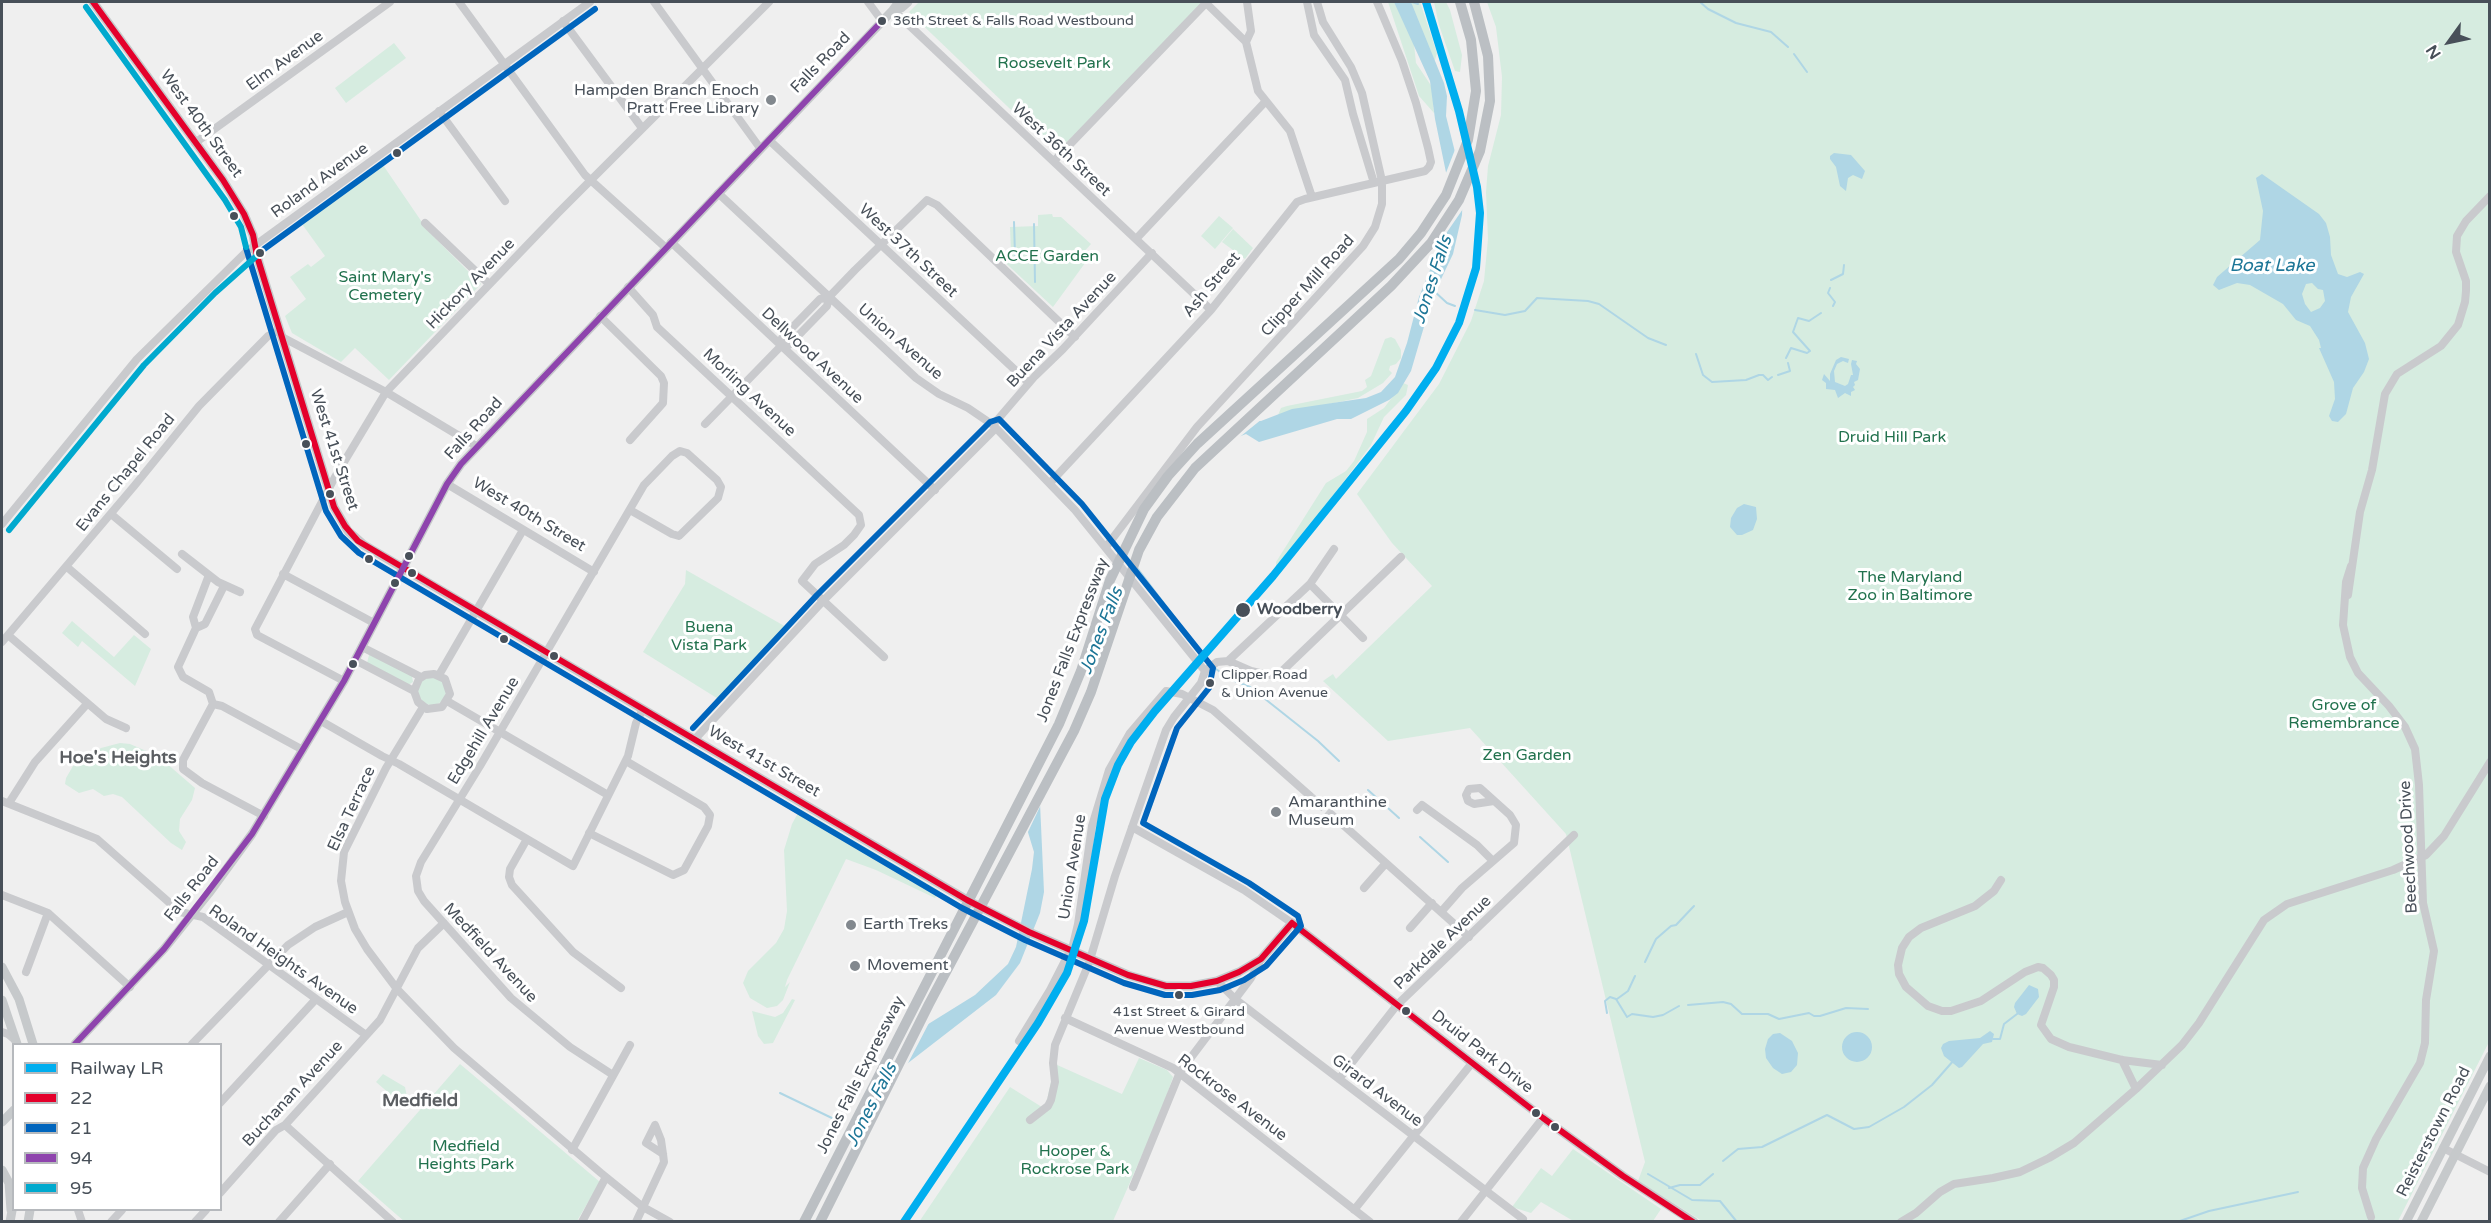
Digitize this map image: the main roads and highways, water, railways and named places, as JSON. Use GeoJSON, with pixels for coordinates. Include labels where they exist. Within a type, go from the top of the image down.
{"type":"FeatureCollection","features":[{"type":"Feature","properties":{"kind":"highway","name":"Jones Falls Expressway"},"geometry":{"type":"LineString","coordinates":[[804,1221],[1059,724],[1081,671],[1110,580],[1144,509],[1179,463],[1374,284],[1421,233],[1446,195],[1468,140],[1476,91],[1471,40],[1460,2]]}},
{"type":"Feature","properties":{"kind":"highway","name":"Jones Falls Expressway"},"geometry":{"type":"LineString","coordinates":[[819,1221],[929,1004],[1074,731],[1091,692],[1118,615],[1125,586],[1139,550],[1152,526],[1167,502],[1195,468],[1384,294],[1431,243],[1451,214],[1472,176],[1486,127],[1490,101],[1490,69],[1485,37],[1474,2]]}},
{"type":"Feature","properties":{"kind":"main road","name":"West 40th Street"},"geometry":{"type":"LineString","coordinates":[[93,2],[239,204],[255,245],[281,333]]}},
{"type":"Feature","properties":{"kind":"main road","name":"Falls Road"},"geometry":{"type":"LineString","coordinates":[[76,1043],[130,987],[192,915],[264,816],[344,681],[447,484],[460,464],[899,2]]}},
{"type":"Feature","properties":{"kind":"main road","name":"Falls Road"},"geometry":{"type":"LineString","coordinates":[[893,10],[901,8],[908,2]]}},
{"type":"Feature","properties":{"kind":"main road","name":"West 41st Street"},"geometry":{"type":"LineString","coordinates":[[281,333],[338,514],[348,531],[364,545],[1004,920],[1128,975],[1166,986],[1194,986],[1217,981],[1239,972],[1260,959],[1292,923]]}},
{"type":"Feature","properties":{"kind":"main road","name":"Druid Park Drive"},"geometry":{"type":"LineString","coordinates":[[1292,923],[1543,1118],[1615,1171],[1694,1221]]}},
{"type":"Feature","properties":{"kind":"main road"},"geometry":{"type":"LineString","coordinates":[[2,967],[19,999],[33,1043]]}},
{"type":"Feature","properties":{"kind":"main road"},"geometry":{"type":"LineString","coordinates":[[2,1000],[17,1043]]}},
{"type":"Feature","properties":{"kind":"main road","name":"Reisterstown Road"},"geometry":{"type":"LineString","coordinates":[[2406,1221],[2490,1056]]}},
{"type":"Feature","properties":{"kind":"main road","name":"Reisterstown Road"},"geometry":{"type":"LineString","coordinates":[[2421,1221],[2490,1086]]}},
{"type":"Feature","properties":{"kind":"main road"},"geometry":{"type":"LineString","coordinates":[[2,1170],[9,1183],[12,1201]]}},
{"type":"Feature","properties":{"kind":"water","name":"Jones Falls"},"geometry":{"type":"Polygon","coordinates":[[[1394,2],[1411,2],[1444,83],[1447,96],[1446,116],[1463,184],[1462,215],[1453,254],[1433,296],[1411,371],[1398,393],[1351,419],[1337,419],[1259,442],[1246,434],[1230,440],[1193,475],[1150,530],[1127,580],[1123,604],[1100,673],[1040,803],[1044,892],[1040,913],[1020,963],[996,995],[899,1070],[870,1120],[847,1166],[837,1193],[820,1221],[805,1222],[832,1167],[844,1150],[860,1107],[886,1057],[909,1036],[975,995],[1008,964],[1016,947],[1034,852],[1023,816],[1025,787],[1091,654],[1123,559],[1148,507],[1182,463],[1235,417],[1261,421],[1292,409],[1366,398],[1381,392],[1395,377],[1419,297],[1443,238],[1449,187],[1430,81],[1394,2]]]}},
{"type":"Feature","properties":{"kind":"water"},"geometry":{"type":"Polygon","coordinates":[[[1834,153],[1851,155],[1865,171],[1862,179],[1853,175],[1848,178],[1846,191],[1840,186],[1836,167],[1830,159],[1834,153]]]}},
{"type":"Feature","properties":{"kind":"water","name":"Boat Lake"},"geometry":{"type":"Polygon","coordinates":[[[2262,174],[2319,214],[2326,223],[2331,255],[2338,274],[2347,277],[2360,272],[2364,274],[2351,297],[2348,312],[2365,343],[2369,359],[2364,372],[2353,388],[2346,414],[2338,422],[2332,421],[2329,416],[2335,399],[2334,382],[2319,348],[2321,348],[2319,340],[2310,326],[2296,320],[2283,304],[2250,285],[2237,283],[2219,290],[2213,285],[2217,277],[2260,240],[2263,211],[2256,178],[2262,174]],[[2312,283],[2306,284],[2302,294],[2311,312],[2320,308],[2325,301],[2323,290],[2318,289],[2312,283]]]}},
{"type":"Feature","properties":{"kind":"water"},"geometry":{"type":"Polygon","coordinates":[[[1841,357],[1849,359],[1848,363],[1843,361],[1837,364],[1834,371],[1835,382],[1845,386],[1848,384],[1853,375],[1852,360],[1857,361],[1856,364],[1860,369],[1858,380],[1854,382],[1855,390],[1851,392],[1851,396],[1845,393],[1838,398],[1835,390],[1826,389],[1826,383],[1822,380],[1824,374],[1830,381],[1830,374],[1836,360],[1841,357]]]}},
{"type":"Feature","properties":{"kind":"water"},"geometry":{"type":"Polygon","coordinates":[[[1744,504],[1756,507],[1757,519],[1753,530],[1737,535],[1730,527],[1731,518],[1737,508],[1744,504]]]}},
{"type":"Feature","properties":{"kind":"water"},"geometry":{"type":"Polygon","coordinates":[[[2029,985],[2038,989],[2039,997],[2022,1016],[2017,1014],[2014,1007],[2029,985]]]}},
{"type":"Feature","properties":{"kind":"water"},"geometry":{"type":"Polygon","coordinates":[[[1990,1031],[1994,1034],[1992,1042],[1983,1044],[1962,1067],[1959,1068],[1944,1056],[1941,1048],[1943,1044],[1949,1041],[1980,1038],[1990,1031]]]}},
{"type":"Feature","properties":{"kind":"water"},"geometry":{"type":"Polygon","coordinates":[[[1857,1032],[1868,1036],[1872,1047],[1868,1058],[1857,1062],[1846,1058],[1842,1047],[1846,1036],[1857,1032]]]}},
{"type":"Feature","properties":{"kind":"water"},"geometry":{"type":"Polygon","coordinates":[[[1780,1033],[1792,1041],[1798,1053],[1797,1065],[1791,1072],[1782,1074],[1773,1068],[1766,1058],[1765,1049],[1768,1039],[1773,1034],[1780,1033]]]}},
{"type":"Feature","properties":{"kind":"waterway"},"geometry":{"type":"LineString","coordinates":[[1412,2],[1418,4]]}},
{"type":"Feature","properties":{"kind":"waterway"},"geometry":{"type":"LineString","coordinates":[[1496,2],[1520,2]]}},
{"type":"Feature","properties":{"kind":"waterway"},"geometry":{"type":"LineString","coordinates":[[1700,2],[1708,9],[1736,23],[1771,32],[1788,47]]}},
{"type":"Feature","properties":{"kind":"waterway"},"geometry":{"type":"LineString","coordinates":[[1794,54],[1807,72]]}},
{"type":"Feature","properties":{"kind":"waterway"},"geometry":{"type":"LineString","coordinates":[[1014,222],[1015,255]]}},
{"type":"Feature","properties":{"kind":"waterway"},"geometry":{"type":"LineString","coordinates":[[1034,224],[1035,282]]}},
{"type":"Feature","properties":{"kind":"waterway"},"geometry":{"type":"LineString","coordinates":[[1831,280],[1843,274],[1844,265]]}},
{"type":"Feature","properties":{"kind":"waterway"},"geometry":{"type":"LineString","coordinates":[[1830,288],[1828,293],[1835,302],[1833,306]]}},
{"type":"Feature","properties":{"kind":"waterway","name":"Jones Falls"},"geometry":{"type":"LineString","coordinates":[[1434,291],[1447,303],[1455,306]]}},
{"type":"Feature","properties":{"kind":"waterway"},"geometry":{"type":"LineString","coordinates":[[1475,310],[1505,315],[1525,311],[1537,298],[1588,301],[1599,304],[1648,338],[1666,345]]}},
{"type":"Feature","properties":{"kind":"waterway"},"geometry":{"type":"LineString","coordinates":[[1786,358],[1791,348],[1807,353],[1810,351],[1793,332],[1798,318],[1809,321],[1821,313]]}},
{"type":"Feature","properties":{"kind":"waterway"},"geometry":{"type":"LineString","coordinates":[[1696,354],[1703,375],[1712,382],[1746,380],[1759,375],[1763,375],[1768,380],[1772,377]]}},
{"type":"Feature","properties":{"kind":"waterway"},"geometry":{"type":"LineString","coordinates":[[1778,375],[1790,371],[1788,363]]}},
{"type":"Feature","properties":{"kind":"waterway"},"geometry":{"type":"LineString","coordinates":[[1138,569],[1198,648]]}},
{"type":"Feature","properties":{"kind":"waterway"},"geometry":{"type":"LineString","coordinates":[[1216,669],[1230,679],[1250,687],[1318,741],[1339,761]]}},
{"type":"Feature","properties":{"kind":"waterway"},"geometry":{"type":"LineString","coordinates":[[1368,790],[1399,818]]}},
{"type":"Feature","properties":{"kind":"waterway"},"geometry":{"type":"LineString","coordinates":[[1420,837],[1448,862]]}},
{"type":"Feature","properties":{"kind":"waterway"},"geometry":{"type":"LineString","coordinates":[[1645,962],[1656,939],[1671,926],[1676,925],[1694,906]]}},
{"type":"Feature","properties":{"kind":"waterway"},"geometry":{"type":"LineString","coordinates":[[1617,999],[1628,991],[1635,976]]}},
{"type":"Feature","properties":{"kind":"waterway"},"geometry":{"type":"LineString","coordinates":[[1607,1013],[1605,1001],[1610,997],[1616,999],[1627,1017],[1632,1014],[1653,1017],[1663,1015],[1679,1006]]}},
{"type":"Feature","properties":{"kind":"waterway"},"geometry":{"type":"LineString","coordinates":[[1688,1005],[1723,1002],[1731,1004],[1742,1014],[1768,1014],[1779,1019],[1809,1013],[1820,1016],[1846,1008],[1868,1009]]}},
{"type":"Feature","properties":{"kind":"waterway"},"geometry":{"type":"LineString","coordinates":[[1993,1039],[2000,1039],[2004,1024],[2017,1014]]}},
{"type":"Feature","properties":{"kind":"waterway"},"geometry":{"type":"LineString","coordinates":[[1723,1161],[1738,1149],[1762,1147],[1827,1115],[1854,1129],[1869,1127],[1904,1107],[1932,1085],[1954,1060]]}},
{"type":"Feature","properties":{"kind":"waterway"},"geometry":{"type":"LineString","coordinates":[[780,1093],[836,1120]]}},
{"type":"Feature","properties":{"kind":"waterway"},"geometry":{"type":"LineString","coordinates":[[1648,1174],[1692,1200],[1720,1201],[1737,1222]]}},
{"type":"Feature","properties":{"kind":"waterway"},"geometry":{"type":"LineString","coordinates":[[1669,1188],[1680,1185],[1700,1185],[1713,1174]]}},
{"type":"Feature","properties":{"kind":"waterway"},"geometry":{"type":"LineString","coordinates":[[2177,1222],[2209,1211],[2298,1192]]}},
{"type":"Feature","properties":{"kind":"tunnel"},"geometry":{"type":"LineString","coordinates":[[1309,795],[1332,815]]}},
{"type":"Feature","properties":{"kind":"rail line","name":"LR"},"geometry":{"type":"LineString","coordinates":[[904,1222],[1038,1023],[1067,973],[1084,921],[1105,799],[1118,765],[1131,742],[1155,711],[1273,576],[1406,411],[1436,368],[1459,323],[1476,268],[1480,213],[1477,187],[1459,111],[1426,2]]}},
{"type":"Feature","properties":{"kind":"place","name":"36th Street & Falls Road Westbound"},"geometry":{"type":"Point","coordinates":[882,21]}},
{"type":"Feature","properties":{"kind":"place","name":"Hampden Branch Enoch Pratt Free Library"},"geometry":{"type":"Point","coordinates":[771,100]}},
{"type":"Feature","properties":{"kind":"place","name":"Woodberry"},"geometry":{"type":"Point","coordinates":[1243,610]}},
{"type":"Feature","properties":{"kind":"place","name":"Clipper Road & Union Avenue"},"geometry":{"type":"Point","coordinates":[1210,683]}},
{"type":"Feature","properties":{"kind":"place","name":"Amaranthine Museum"},"geometry":{"type":"Point","coordinates":[1276,812]}},
{"type":"Feature","properties":{"kind":"place","name":"Earth Treks"},"geometry":{"type":"Point","coordinates":[851,925]}},
{"type":"Feature","properties":{"kind":"place","name":"Movement"},"geometry":{"type":"Point","coordinates":[855,966]}},
{"type":"Feature","properties":{"kind":"place","name":"41st Street & Girard Avenue Westbound"},"geometry":{"type":"Point","coordinates":[1179,995]}},
{"type":"Feature","properties":{"kind":"district","name":"Hoe's Heights"},"geometry":{"type":"Point","coordinates":[118,758]}},
{"type":"Feature","properties":{"kind":"district","name":"Medfield"},"geometry":{"type":"Point","coordinates":[420,1101]}},
{"type":"Feature","properties":{"kind":"park label","name":"Roosevelt Park"},"geometry":{"type":"Point","coordinates":[1054,64]}},
{"type":"Feature","properties":{"kind":"park label","name":"ACCE Garden"},"geometry":{"type":"Point","coordinates":[1047,257]}},
{"type":"Feature","properties":{"kind":"park label","name":"Saint Mary's Cemetery"},"geometry":{"type":"Point","coordinates":[385,287]}},
{"type":"Feature","properties":{"kind":"park label","name":"Druid Hill Park"},"geometry":{"type":"Point","coordinates":[1892,438]}},
{"type":"Feature","properties":{"kind":"park label","name":"The Maryland Zoo in Baltimore"},"geometry":{"type":"Point","coordinates":[1910,587]}},
{"type":"Feature","properties":{"kind":"park label","name":"Buena Vista Park"},"geometry":{"type":"Point","coordinates":[709,637]}},
{"type":"Feature","properties":{"kind":"park label","name":"Grove of Remembrance"},"geometry":{"type":"Point","coordinates":[2344,715]}},
{"type":"Feature","properties":{"kind":"park label","name":"Zen Garden"},"geometry":{"type":"Point","coordinates":[1527,756]}},
{"type":"Feature","properties":{"kind":"park label","name":"Medfield Heights Park"},"geometry":{"type":"Point","coordinates":[466,1156]}},
{"type":"Feature","properties":{"kind":"park label","name":"Hooper & Rockrose Park"},"geometry":{"type":"Point","coordinates":[1075,1161]}}]}
